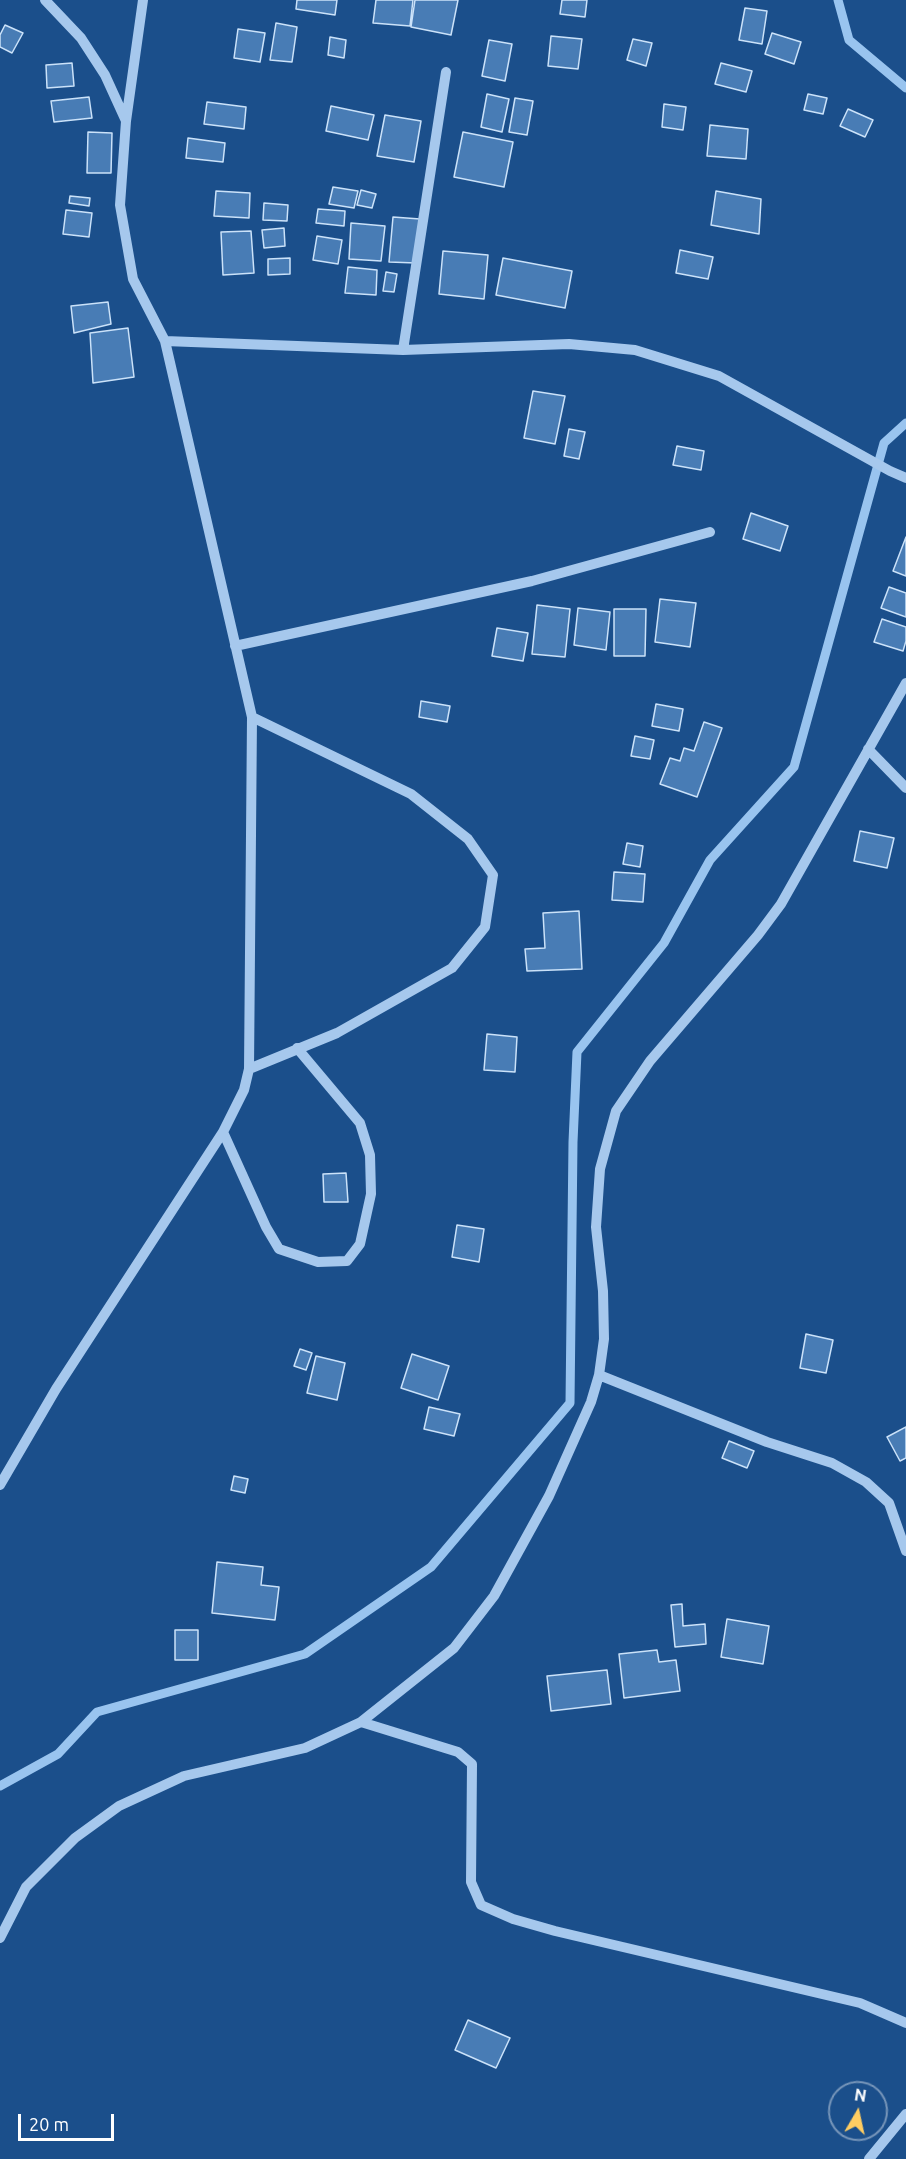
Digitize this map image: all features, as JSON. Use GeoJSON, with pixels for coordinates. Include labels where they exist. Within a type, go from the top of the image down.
{"type":"FeatureCollection","features":[{"type":"Feature","properties":{"kind":"street"},"geometry":{"type":"LineString","coordinates":[[45,0],[81,38],[105,75],[126,121]]}},
{"type":"Feature","properties":{"kind":"street"},"geometry":{"type":"LineString","coordinates":[[0,1485],[56,1389],[224,1132],[244,1090],[249,1069],[252,717],[165,341],[133,279],[120,205],[126,121],[143,0]]}},
{"type":"Feature","properties":{"kind":"street"},"geometry":{"type":"LineString","coordinates":[[404,350],[446,72]]}},
{"type":"Feature","properties":{"kind":"street"},"geometry":{"type":"LineString","coordinates":[[165,341],[404,350],[569,344],[635,350],[719,376],[906,478]]}},
{"type":"Feature","properties":{"kind":"street"},"geometry":{"type":"LineString","coordinates":[[236,646],[532,581],[710,532]]}},
{"type":"Feature","properties":{"kind":"street"},"geometry":{"type":"LineString","coordinates":[[0,1938],[26,1887],[75,1838],[119,1806],[184,1776],[305,1748],[361,1722],[454,1648],[494,1596],[549,1496],[591,1402],[599,1375],[604,1339],[603,1291],[596,1227],[599,1180],[616,1111],[650,1061],[758,935],[781,904],[906,683]]}},
{"type":"Feature","properties":{"kind":"street"},"geometry":{"type":"LineString","coordinates":[[249,1069],[337,1033],[452,968],[485,927],[493,875],[468,839],[411,794],[252,717]]}},
{"type":"Feature","properties":{"kind":"street"},"geometry":{"type":"LineString","coordinates":[[868,749],[906,788]]}},
{"type":"Feature","properties":{"kind":"street"},"geometry":{"type":"LineString","coordinates":[[224,1132],[266,1227],[279,1249],[318,1262],[347,1261],[360,1244],[371,1194],[370,1155],[360,1123],[297,1048]]}},
{"type":"Feature","properties":{"kind":"street"},"geometry":{"type":"LineString","coordinates":[[599,1375],[767,1442],[832,1463],[867,1482],[889,1503],[906,1551]]}},
{"type":"Feature","properties":{"kind":"street"},"geometry":{"type":"LineString","coordinates":[[361,1722],[458,1752],[472,1764],[471,1882],[481,1905],[513,1919],[555,1931],[860,2003],[906,2023]]}},
{"type":"Feature","properties":{"kind":"street"},"geometry":{"type":"LineString","coordinates":[[869,2159],[906,2114]]}},
{"type":"Feature","properties":{"kind":"building"},"geometry":{"type":"Polygon","coordinates":[[[297,0],[337,0],[335,15],[296,9],[297,0]]]}},
{"type":"Feature","properties":{"kind":"building"},"geometry":{"type":"Polygon","coordinates":[[[376,0],[413,0],[410,26],[373,23],[376,0]]]}},
{"type":"Feature","properties":{"kind":"building"},"geometry":{"type":"Polygon","coordinates":[[[415,0],[458,0],[451,35],[411,27],[415,0]]]}},
{"type":"Feature","properties":{"kind":"building"},"geometry":{"type":"Polygon","coordinates":[[[562,0],[587,0],[585,17],[560,14],[562,0]]]}},
{"type":"Feature","properties":{"kind":"building"},"geometry":{"type":"Polygon","coordinates":[[[745,8],[767,11],[762,44],[739,40],[745,8]]]}},
{"type":"Feature","properties":{"kind":"building"},"geometry":{"type":"Polygon","coordinates":[[[276,23],[297,27],[292,62],[270,60],[276,23]]]}},
{"type":"Feature","properties":{"kind":"building"},"geometry":{"type":"Polygon","coordinates":[[[5,25],[23,33],[12,53],[0,47],[0,35],[5,25]]]}},
{"type":"Feature","properties":{"kind":"building"},"geometry":{"type":"Polygon","coordinates":[[[238,29],[265,33],[260,62],[234,58],[238,29]]]}},
{"type":"Feature","properties":{"kind":"building"},"geometry":{"type":"Polygon","coordinates":[[[772,33],[801,42],[794,64],[765,54],[772,33]]]}},
{"type":"Feature","properties":{"kind":"building"},"geometry":{"type":"Polygon","coordinates":[[[551,36],[582,39],[578,69],[548,66],[551,36]]]}},
{"type":"Feature","properties":{"kind":"building"},"geometry":{"type":"Polygon","coordinates":[[[330,37],[346,40],[344,58],[328,55],[330,37]]]}},
{"type":"Feature","properties":{"kind":"building"},"geometry":{"type":"Polygon","coordinates":[[[633,39],[652,43],[646,66],[627,60],[633,39]]]}},
{"type":"Feature","properties":{"kind":"building"},"geometry":{"type":"Polygon","coordinates":[[[489,40],[512,44],[505,81],[482,76],[489,40]]]}},
{"type":"Feature","properties":{"kind":"building"},"geometry":{"type":"Polygon","coordinates":[[[72,63],[74,86],[47,88],[46,65],[72,63]]]}},
{"type":"Feature","properties":{"kind":"building"},"geometry":{"type":"Polygon","coordinates":[[[721,63],[752,71],[746,92],[715,84],[721,63]]]}},
{"type":"Feature","properties":{"kind":"building"},"geometry":{"type":"Polygon","coordinates":[[[487,94],[509,99],[502,132],[481,127],[487,94]]]}},
{"type":"Feature","properties":{"kind":"building"},"geometry":{"type":"Polygon","coordinates":[[[808,94],[827,98],[823,114],[804,110],[808,94]]]}},
{"type":"Feature","properties":{"kind":"building"},"geometry":{"type":"Polygon","coordinates":[[[89,97],[92,118],[54,122],[51,101],[89,97]]]}},
{"type":"Feature","properties":{"kind":"building"},"geometry":{"type":"Polygon","coordinates":[[[515,98],[533,101],[527,135],[509,132],[515,98]]]}},
{"type":"Feature","properties":{"kind":"building"},"geometry":{"type":"Polygon","coordinates":[[[207,102],[246,107],[244,129],[204,124],[207,102]]]}},
{"type":"Feature","properties":{"kind":"building"},"geometry":{"type":"Polygon","coordinates":[[[664,104],[686,107],[683,130],[662,127],[664,104]]]}},
{"type":"Feature","properties":{"kind":"building"},"geometry":{"type":"Polygon","coordinates":[[[331,106],[374,115],[368,140],[326,131],[331,106]]]}},
{"type":"Feature","properties":{"kind":"building"},"geometry":{"type":"Polygon","coordinates":[[[848,109],[873,120],[865,137],[840,126],[848,109]]]}},
{"type":"Feature","properties":{"kind":"building"},"geometry":{"type":"Polygon","coordinates":[[[385,115],[421,121],[414,162],[377,156],[385,115]]]}},
{"type":"Feature","properties":{"kind":"building"},"geometry":{"type":"Polygon","coordinates":[[[710,125],[748,129],[746,159],[707,156],[710,125]]]}},
{"type":"Feature","properties":{"kind":"building"},"geometry":{"type":"Polygon","coordinates":[[[88,132],[112,133],[111,173],[87,173],[88,132]]]}},
{"type":"Feature","properties":{"kind":"building"},"geometry":{"type":"Polygon","coordinates":[[[463,132],[513,142],[504,187],[454,177],[463,132]]]}},
{"type":"Feature","properties":{"kind":"building"},"geometry":{"type":"Polygon","coordinates":[[[188,138],[225,143],[223,162],[186,158],[188,138]]]}},
{"type":"Feature","properties":{"kind":"building"},"geometry":{"type":"Polygon","coordinates":[[[333,187],[358,191],[354,208],[329,204],[333,187]]]}},
{"type":"Feature","properties":{"kind":"building"},"geometry":{"type":"Polygon","coordinates":[[[361,190],[376,194],[372,208],[357,205],[361,190]]]}},
{"type":"Feature","properties":{"kind":"building"},"geometry":{"type":"Polygon","coordinates":[[[216,191],[250,193],[249,218],[214,216],[216,191]]]}},
{"type":"Feature","properties":{"kind":"building"},"geometry":{"type":"Polygon","coordinates":[[[716,191],[761,199],[759,234],[711,225],[716,191]]]}},
{"type":"Feature","properties":{"kind":"building"},"geometry":{"type":"Polygon","coordinates":[[[70,196],[90,198],[89,206],[69,203],[70,196]]]}},
{"type":"Feature","properties":{"kind":"building"},"geometry":{"type":"Polygon","coordinates":[[[264,203],[288,205],[287,221],[263,220],[264,203]]]}},
{"type":"Feature","properties":{"kind":"building"},"geometry":{"type":"Polygon","coordinates":[[[318,209],[345,211],[344,226],[316,223],[318,209]]]}},
{"type":"Feature","properties":{"kind":"building"},"geometry":{"type":"Polygon","coordinates":[[[66,210],[92,213],[89,237],[63,234],[66,210]]]}},
{"type":"Feature","properties":{"kind":"building"},"geometry":{"type":"Polygon","coordinates":[[[393,217],[420,219],[416,263],[389,262],[393,217]]]}},
{"type":"Feature","properties":{"kind":"building"},"geometry":{"type":"Polygon","coordinates":[[[351,223],[385,226],[381,261],[349,259],[351,223]]]}},
{"type":"Feature","properties":{"kind":"building"},"geometry":{"type":"Polygon","coordinates":[[[284,228],[285,246],[264,248],[262,230],[284,228]]]}},
{"type":"Feature","properties":{"kind":"building"},"geometry":{"type":"Polygon","coordinates":[[[251,231],[254,273],[223,275],[221,232],[251,231]]]}},
{"type":"Feature","properties":{"kind":"building"},"geometry":{"type":"Polygon","coordinates":[[[317,236],[342,240],[338,264],[313,260],[317,236]]]}},
{"type":"Feature","properties":{"kind":"building"},"geometry":{"type":"Polygon","coordinates":[[[680,250],[713,257],[708,279],[676,273],[680,250]]]}},
{"type":"Feature","properties":{"kind":"building"},"geometry":{"type":"Polygon","coordinates":[[[443,251],[488,255],[484,299],[439,294],[443,251]]]}},
{"type":"Feature","properties":{"kind":"building"},"geometry":{"type":"Polygon","coordinates":[[[290,258],[290,274],[268,275],[268,259],[290,258]]]}},
{"type":"Feature","properties":{"kind":"building"},"geometry":{"type":"Polygon","coordinates":[[[503,258],[572,271],[565,308],[496,295],[503,258]]]}},
{"type":"Feature","properties":{"kind":"building"},"geometry":{"type":"Polygon","coordinates":[[[348,267],[377,270],[376,295],[345,293],[348,267]]]}},
{"type":"Feature","properties":{"kind":"building"},"geometry":{"type":"Polygon","coordinates":[[[386,272],[397,274],[394,292],[383,291],[386,272]]]}},
{"type":"Feature","properties":{"kind":"building"},"geometry":{"type":"Polygon","coordinates":[[[108,302],[111,324],[74,333],[71,306],[108,302]]]}},
{"type":"Feature","properties":{"kind":"building"},"geometry":{"type":"Polygon","coordinates":[[[128,328],[134,377],[93,383],[90,333],[128,328]]]}},
{"type":"Feature","properties":{"kind":"building"},"geometry":{"type":"Polygon","coordinates":[[[533,391],[565,396],[555,444],[524,438],[533,391]]]}},
{"type":"Feature","properties":{"kind":"building"},"geometry":{"type":"Polygon","coordinates":[[[569,429],[585,432],[579,459],[564,456],[569,429]]]}},
{"type":"Feature","properties":{"kind":"building"},"geometry":{"type":"Polygon","coordinates":[[[677,446],[704,451],[701,470],[673,465],[677,446]]]}},
{"type":"Feature","properties":{"kind":"building"},"geometry":{"type":"Polygon","coordinates":[[[751,513],[788,526],[780,551],[743,539],[751,513]]]}},
{"type":"Feature","properties":{"kind":"building"},"geometry":{"type":"Polygon","coordinates":[[[906,537],[906,576],[893,571],[906,537]]]}},
{"type":"Feature","properties":{"kind":"building"},"geometry":{"type":"Polygon","coordinates":[[[889,587],[906,593],[906,617],[881,608],[889,587]]]}},
{"type":"Feature","properties":{"kind":"building"},"geometry":{"type":"Polygon","coordinates":[[[660,599],[696,603],[690,647],[655,642],[660,599]]]}},
{"type":"Feature","properties":{"kind":"building"},"geometry":{"type":"Polygon","coordinates":[[[537,605],[570,609],[565,657],[532,654],[537,605]]]}},
{"type":"Feature","properties":{"kind":"building"},"geometry":{"type":"Polygon","coordinates":[[[578,608],[610,612],[606,650],[574,645],[578,608]]]}},
{"type":"Feature","properties":{"kind":"building"},"geometry":{"type":"Polygon","coordinates":[[[614,609],[646,609],[645,656],[614,656],[614,609]]]}},
{"type":"Feature","properties":{"kind":"building"},"geometry":{"type":"Polygon","coordinates":[[[882,619],[906,627],[903,651],[874,642],[882,619]]]}},
{"type":"Feature","properties":{"kind":"building"},"geometry":{"type":"Polygon","coordinates":[[[497,628],[528,633],[523,661],[492,656],[497,628]]]}},
{"type":"Feature","properties":{"kind":"building"},"geometry":{"type":"Polygon","coordinates":[[[421,701],[450,706],[447,722],[419,717],[421,701]]]}},
{"type":"Feature","properties":{"kind":"building"},"geometry":{"type":"Polygon","coordinates":[[[656,704],[683,709],[679,731],[652,726],[656,704]]]}},
{"type":"Feature","properties":{"kind":"building"},"geometry":{"type":"Polygon","coordinates":[[[704,722],[722,728],[697,797],[660,784],[670,758],[680,761],[684,748],[694,751],[704,722]]]}},
{"type":"Feature","properties":{"kind":"building"},"geometry":{"type":"Polygon","coordinates":[[[635,736],[654,740],[650,759],[631,756],[635,736]]]}},
{"type":"Feature","properties":{"kind":"building"},"geometry":{"type":"Polygon","coordinates":[[[860,831],[894,838],[887,868],[854,861],[860,831]]]}},
{"type":"Feature","properties":{"kind":"building"},"geometry":{"type":"Polygon","coordinates":[[[627,843],[643,846],[640,867],[623,864],[627,843]]]}},
{"type":"Feature","properties":{"kind":"building"},"geometry":{"type":"Polygon","coordinates":[[[614,872],[645,874],[643,902],[612,900],[614,872]]]}},
{"type":"Feature","properties":{"kind":"building"},"geometry":{"type":"Polygon","coordinates":[[[579,911],[582,969],[527,971],[525,949],[545,948],[543,913],[579,911]]]}},
{"type":"Feature","properties":{"kind":"building"},"geometry":{"type":"Polygon","coordinates":[[[487,1034],[517,1037],[515,1072],[484,1070],[487,1034]]]}},
{"type":"Feature","properties":{"kind":"building"},"geometry":{"type":"Polygon","coordinates":[[[346,1173],[348,1202],[324,1202],[323,1174],[346,1173]]]}},
{"type":"Feature","properties":{"kind":"building"},"geometry":{"type":"Polygon","coordinates":[[[457,1225],[484,1229],[479,1262],[452,1257],[457,1225]]]}},
{"type":"Feature","properties":{"kind":"building"},"geometry":{"type":"Polygon","coordinates":[[[806,1334],[833,1340],[826,1373],[800,1368],[806,1334]]]}},
{"type":"Feature","properties":{"kind":"building"},"geometry":{"type":"Polygon","coordinates":[[[300,1349],[312,1353],[306,1370],[294,1366],[300,1349]]]}},
{"type":"Feature","properties":{"kind":"building"},"geometry":{"type":"Polygon","coordinates":[[[412,1354],[449,1366],[438,1400],[401,1388],[412,1354]]]}},
{"type":"Feature","properties":{"kind":"building"},"geometry":{"type":"Polygon","coordinates":[[[316,1356],[345,1363],[337,1400],[307,1393],[316,1356]]]}},
{"type":"Feature","properties":{"kind":"building"},"geometry":{"type":"Polygon","coordinates":[[[429,1407],[460,1414],[454,1436],[424,1429],[429,1407]]]}},
{"type":"Feature","properties":{"kind":"building"},"geometry":{"type":"Polygon","coordinates":[[[906,1427],[906,1458],[900,1461],[887,1437],[906,1427]]]}},
{"type":"Feature","properties":{"kind":"building"},"geometry":{"type":"Polygon","coordinates":[[[729,1441],[754,1451],[747,1468],[722,1458],[729,1441]]]}},
{"type":"Feature","properties":{"kind":"building"},"geometry":{"type":"Polygon","coordinates":[[[234,1476],[248,1479],[245,1493],[231,1490],[234,1476]]]}},
{"type":"Feature","properties":{"kind":"building"},"geometry":{"type":"Polygon","coordinates":[[[217,1562],[263,1567],[261,1585],[279,1587],[275,1620],[212,1613],[217,1562]]]}},
{"type":"Feature","properties":{"kind":"building"},"geometry":{"type":"Polygon","coordinates":[[[682,1604],[683,1626],[705,1624],[706,1644],[675,1647],[671,1605],[682,1604]]]}},
{"type":"Feature","properties":{"kind":"building"},"geometry":{"type":"Polygon","coordinates":[[[727,1619],[769,1626],[763,1664],[721,1657],[727,1619]]]}},
{"type":"Feature","properties":{"kind":"building"},"geometry":{"type":"Polygon","coordinates":[[[175,1630],[198,1630],[198,1660],[175,1660],[175,1630]]]}},
{"type":"Feature","properties":{"kind":"building"},"geometry":{"type":"Polygon","coordinates":[[[657,1650],[659,1662],[676,1660],[680,1691],[624,1698],[619,1654],[657,1650]]]}},
{"type":"Feature","properties":{"kind":"building"},"geometry":{"type":"Polygon","coordinates":[[[607,1670],[611,1704],[551,1711],[547,1676],[607,1670]]]}},
{"type":"Feature","properties":{"kind":"building"},"geometry":{"type":"Polygon","coordinates":[[[468,2020],[510,2038],[496,2068],[455,2050],[468,2020]]]}},
{"type":"Feature","properties":{"kind":"waterway"},"geometry":{"type":"LineString","coordinates":[[838,0],[849,40],[906,88]]}},
{"type":"Feature","properties":{"kind":"waterway"},"geometry":{"type":"LineString","coordinates":[[0,1786],[58,1754],[97,1712],[305,1654],[431,1567],[570,1403],[573,1142],[577,1052],[664,943],[710,860],[794,767],[884,443],[906,423]]}}]}
